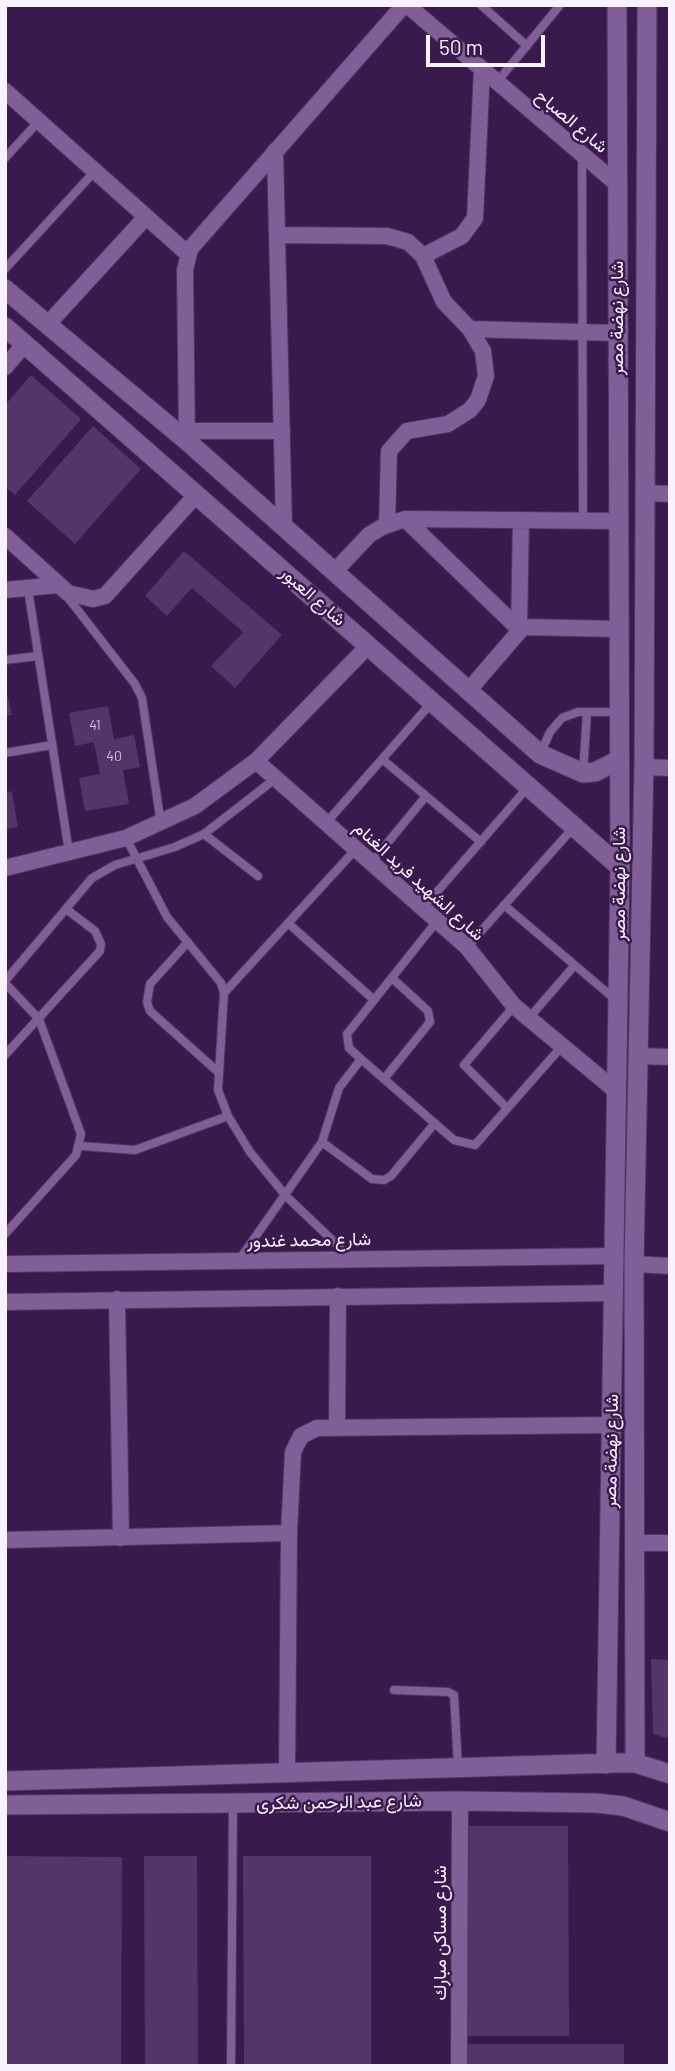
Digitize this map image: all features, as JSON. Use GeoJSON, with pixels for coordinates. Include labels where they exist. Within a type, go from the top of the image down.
{"type":"FeatureCollection","features":[{"type":"Feature","properties":{"kind":"street","name":"شارع الصباح"},"geometry":{"type":"LineString","coordinates":[[405,5],[617,184]]}},
{"type":"Feature","properties":{"kind":"street"},"geometry":{"type":"LineString","coordinates":[[282,431],[187,436],[188,254],[195,240],[405,5]]}},
{"type":"Feature","properties":{"kind":"street","name":"شارع نهضة مصر"},"geometry":{"type":"LineString","coordinates":[[606,1764],[620,867],[617,5]]}},
{"type":"Feature","properties":{"kind":"street","name":"شارع نهضة مصر"},"geometry":{"type":"LineString","coordinates":[[635,1763],[634,1264],[644,767],[647,5]]}},
{"type":"Feature","properties":{"kind":"street"},"geometry":{"type":"LineString","coordinates":[[423,256],[462,236],[475,218],[482,69]]}},
{"type":"Feature","properties":{"kind":"street"},"geometry":{"type":"LineString","coordinates":[[5,91],[188,254]]}},
{"type":"Feature","properties":{"kind":"street"},"geometry":{"type":"LineString","coordinates":[[275,151],[284,527]]}},
{"type":"Feature","properties":{"kind":"street"},"geometry":{"type":"LineString","coordinates":[[47,325],[146,217]]}},
{"type":"Feature","properties":{"kind":"street"},"geometry":{"type":"LineString","coordinates":[[279,235],[387,236],[408,242],[423,256],[444,302],[470,329],[483,351],[486,364],[484,389],[478,400],[460,418],[407,432],[393,443],[387,460],[387,524]]}},
{"type":"Feature","properties":{"kind":"street","name":"شارع العبور"},"geometry":{"type":"LineString","coordinates":[[5,289],[187,436],[284,527],[540,754],[583,773]]}},
{"type":"Feature","properties":{"kind":"street","name":"شارع العبور"},"geometry":{"type":"LineString","coordinates":[[5,327],[620,867]]}},
{"type":"Feature","properties":{"kind":"street"},"geometry":{"type":"LineString","coordinates":[[470,329],[617,332]]}},
{"type":"Feature","properties":{"kind":"street"},"geometry":{"type":"LineString","coordinates":[[5,367],[24,344]]}},
{"type":"Feature","properties":{"kind":"street"},"geometry":{"type":"LineString","coordinates":[[5,536],[58,585],[80,598],[105,596],[197,494]]}},
{"type":"Feature","properties":{"kind":"street"},"geometry":{"type":"LineString","coordinates":[[645,494],[670,494]]}},
{"type":"Feature","properties":{"kind":"street"},"geometry":{"type":"LineString","coordinates":[[405,519],[519,629]]}},
{"type":"Feature","properties":{"kind":"street"},"geometry":{"type":"LineString","coordinates":[[335,571],[369,535],[387,524],[405,519],[617,521]]}},
{"type":"Feature","properties":{"kind":"street"},"geometry":{"type":"LineString","coordinates":[[519,629],[520,520]]}},
{"type":"Feature","properties":{"kind":"street"},"geometry":{"type":"LineString","coordinates":[[5,590],[58,585]]}},
{"type":"Feature","properties":{"kind":"street"},"geometry":{"type":"LineString","coordinates":[[468,691],[519,629],[532,626],[618,629]]}},
{"type":"Feature","properties":{"kind":"street"},"geometry":{"type":"LineString","coordinates":[[5,868],[126,838],[195,806],[256,761],[369,645]]}},
{"type":"Feature","properties":{"kind":"street"},"geometry":{"type":"LineString","coordinates":[[404,675],[423,652]]}},
{"type":"Feature","properties":{"kind":"street"},"geometry":{"type":"LineString","coordinates":[[583,773],[595,772],[619,760]]}},
{"type":"Feature","properties":{"kind":"street","name":"شارع الشهيد فريد الغنام"},"geometry":{"type":"LineString","coordinates":[[256,761],[467,947],[514,1006],[615,1090]]}},
{"type":"Feature","properties":{"kind":"street"},"geometry":{"type":"LineString","coordinates":[[644,767],[670,768]]}},
{"type":"Feature","properties":{"kind":"street"},"geometry":{"type":"LineString","coordinates":[[638,1056],[670,1057]]}},
{"type":"Feature","properties":{"kind":"street","name":"شارع محمد غندور"},"geometry":{"type":"LineString","coordinates":[[5,1264],[614,1256]]}},
{"type":"Feature","properties":{"kind":"street"},"geometry":{"type":"LineString","coordinates":[[634,1264],[670,1266]]}},
{"type":"Feature","properties":{"kind":"street"},"geometry":{"type":"LineString","coordinates":[[5,1301],[613,1293]]}},
{"type":"Feature","properties":{"kind":"street"},"geometry":{"type":"LineString","coordinates":[[337,1428],[338,1296]]}},
{"type":"Feature","properties":{"kind":"street"},"geometry":{"type":"LineString","coordinates":[[117,1299],[121,1538]]}},
{"type":"Feature","properties":{"kind":"street"},"geometry":{"type":"LineString","coordinates":[[287,1774],[289,1533],[293,1452],[300,1436],[317,1428],[611,1424]]}},
{"type":"Feature","properties":{"kind":"street"},"geometry":{"type":"LineString","coordinates":[[5,1540],[289,1533]]}},
{"type":"Feature","properties":{"kind":"street"},"geometry":{"type":"LineString","coordinates":[[635,1543],[670,1543]]}},
{"type":"Feature","properties":{"kind":"street"},"geometry":{"type":"LineString","coordinates":[[608,1643],[635,1642]]}},
{"type":"Feature","properties":{"kind":"street","name":"شارع عبد الرحمن شكرى"},"geometry":{"type":"LineString","coordinates":[[5,1781],[635,1763],[670,1774]]}},
{"type":"Feature","properties":{"kind":"street"},"geometry":{"type":"LineString","coordinates":[[233,1776],[228,1793],[233,1803]]}},
{"type":"Feature","properties":{"kind":"street"},"geometry":{"type":"LineString","coordinates":[[184,1777],[193,1793],[188,1804]]}},
{"type":"Feature","properties":{"kind":"street","name":"شارع عبد الرحمن شكرى"},"geometry":{"type":"LineString","coordinates":[[5,1805],[460,1801],[596,1803],[623,1806],[670,1822]]}},
{"type":"Feature","properties":{"kind":"street","name":"شارع مساكن مبارك"},"geometry":{"type":"LineString","coordinates":[[458,2066],[460,1801]]}},
{"type":"Feature","properties":{"kind":"lane"},"geometry":{"type":"LineString","coordinates":[[481,5],[527,46]]}},
{"type":"Feature","properties":{"kind":"lane"},"geometry":{"type":"LineString","coordinates":[[497,82],[560,5]]}},
{"type":"Feature","properties":{"kind":"lane"},"geometry":{"type":"LineString","coordinates":[[5,158],[39,121]]}},
{"type":"Feature","properties":{"kind":"lane"},"geometry":{"type":"LineString","coordinates":[[582,155],[583,521]]}},
{"type":"Feature","properties":{"kind":"lane"},"geometry":{"type":"LineString","coordinates":[[5,269],[95,171]]}},
{"type":"Feature","properties":{"kind":"lane"},"geometry":{"type":"LineString","coordinates":[[58,585],[135,684],[142,698],[161,824]]}},
{"type":"Feature","properties":{"kind":"lane"},"geometry":{"type":"LineString","coordinates":[[28,589],[69,852]]}},
{"type":"Feature","properties":{"kind":"lane"},"geometry":{"type":"LineString","coordinates":[[5,660],[38,656]]}},
{"type":"Feature","properties":{"kind":"lane"},"geometry":{"type":"LineString","coordinates":[[326,824],[433,701]]}},
{"type":"Feature","properties":{"kind":"lane"},"geometry":{"type":"LineString","coordinates":[[540,754],[550,732],[562,718],[587,712],[618,712]]}},
{"type":"Feature","properties":{"kind":"lane"},"geometry":{"type":"LineString","coordinates":[[583,773],[587,712]]}},
{"type":"Feature","properties":{"kind":"lane"},"geometry":{"type":"LineString","coordinates":[[5,753],[52,745]]}},
{"type":"Feature","properties":{"kind":"lane"},"geometry":{"type":"LineString","coordinates":[[382,759],[481,842]]}},
{"type":"Feature","properties":{"kind":"lane"},"geometry":{"type":"LineString","coordinates":[[5,1234],[76,1155],[80,1146],[78,1123],[39,1019],[5,982],[92,878],[115,865],[205,834],[275,779]]}},
{"type":"Feature","properties":{"kind":"lane"},"geometry":{"type":"LineString","coordinates":[[423,908],[528,787]]}},
{"type":"Feature","properties":{"kind":"lane"},"geometry":{"type":"LineString","coordinates":[[371,863],[426,796]]}},
{"type":"Feature","properties":{"kind":"lane"},"geometry":{"type":"LineString","coordinates":[[467,947],[575,826]]}},
{"type":"Feature","properties":{"kind":"lane"},"geometry":{"type":"LineString","coordinates":[[205,834],[257,876]]}},
{"type":"Feature","properties":{"kind":"lane"},"geometry":{"type":"LineString","coordinates":[[126,838],[167,917],[216,973],[224,993],[218,1090],[228,1116],[250,1152],[286,1195],[352,1259]]}},
{"type":"Feature","properties":{"kind":"lane"},"geometry":{"type":"LineString","coordinates":[[224,993],[356,849]]}},
{"type":"Feature","properties":{"kind":"lane"},"geometry":{"type":"LineString","coordinates":[[505,905],[618,1002]]}},
{"type":"Feature","properties":{"kind":"lane"},"geometry":{"type":"LineString","coordinates":[[5,1055],[100,951],[101,944],[95,931],[66,909]]}},
{"type":"Feature","properties":{"kind":"lane"},"geometry":{"type":"LineString","coordinates":[[437,921],[347,1034],[349,1048],[454,1140],[475,1145],[562,1045]]}},
{"type":"Feature","properties":{"kind":"lane"},"geometry":{"type":"LineString","coordinates":[[288,923],[374,1000]]}},
{"type":"Feature","properties":{"kind":"lane"},"geometry":{"type":"LineString","coordinates":[[188,942],[150,984],[150,1011],[218,1072]]}},
{"type":"Feature","properties":{"kind":"lane"},"geometry":{"type":"LineString","coordinates":[[529,1018],[574,966]]}},
{"type":"Feature","properties":{"kind":"lane"},"geometry":{"type":"LineString","coordinates":[[384,1079],[430,1022],[428,1011],[392,978]]}},
{"type":"Feature","properties":{"kind":"lane"},"geometry":{"type":"LineString","coordinates":[[507,1108],[464,1065],[514,1006]]}},
{"type":"Feature","properties":{"kind":"lane"},"geometry":{"type":"LineString","coordinates":[[239,1261],[322,1142],[339,1088],[361,1059]]}},
{"type":"Feature","properties":{"kind":"lane"},"geometry":{"type":"LineString","coordinates":[[80,1146],[135,1150],[228,1116]]}},
{"type":"Feature","properties":{"kind":"lane"},"geometry":{"type":"LineString","coordinates":[[322,1142],[372,1179],[384,1180],[391,1176],[435,1123]]}},
{"type":"Feature","properties":{"kind":"lane"},"geometry":{"type":"LineString","coordinates":[[394,1690],[448,1692],[454,1695],[458,1768]]}},
{"type":"Feature","properties":{"kind":"lane"},"geometry":{"type":"LineString","coordinates":[[231,2066],[233,1803]]}},
{"type":"Feature","properties":{"kind":"building"},"geometry":{"type":"Polygon","coordinates":[[[31,375],[81,419],[15,495],[5,487],[5,405],[31,375]]]}},
{"type":"Feature","properties":{"kind":"building"},"geometry":{"type":"Polygon","coordinates":[[[93,426],[141,469],[75,544],[27,501],[93,426]]]}},
{"type":"Feature","properties":{"kind":"building"},"geometry":{"type":"Polygon","coordinates":[[[184,551],[282,635],[235,688],[211,666],[243,632],[192,588],[167,616],[145,596],[184,551]]]}},
{"type":"Feature","properties":{"kind":"building"},"geometry":{"type":"Polygon","coordinates":[[[5,685],[12,715],[5,716],[5,685]]]}},
{"type":"Feature","properties":{"kind":"building"},"geometry":{"type":"Polygon","coordinates":[[[108,706],[114,739],[134,735],[140,767],[123,770],[129,804],[85,811],[79,778],[100,774],[94,742],[75,746],[69,713],[108,706]]]}},
{"type":"Feature","properties":{"kind":"building"},"geometry":{"type":"Polygon","coordinates":[[[12,791],[18,827],[5,829],[5,793],[12,791]]]}},
{"type":"Feature","properties":{"kind":"building"},"geometry":{"type":"Polygon","coordinates":[[[651,1659],[670,1660],[670,1739],[653,1734],[651,1659]]]}},
{"type":"Feature","properties":{"kind":"building"},"geometry":{"type":"Polygon","coordinates":[[[466,1826],[568,1826],[569,2036],[466,2036],[466,1826]]]}},
{"type":"Feature","properties":{"kind":"building"},"geometry":{"type":"Polygon","coordinates":[[[5,1856],[122,1857],[121,2066],[5,2066],[5,1856]]]}},
{"type":"Feature","properties":{"kind":"building"},"geometry":{"type":"Polygon","coordinates":[[[144,1856],[197,1856],[198,2066],[145,2066],[144,1856]]]}},
{"type":"Feature","properties":{"kind":"building"},"geometry":{"type":"Polygon","coordinates":[[[243,1856],[371,1856],[371,2066],[244,2066],[243,1856]]]}},
{"type":"Feature","properties":{"kind":"building"},"geometry":{"type":"Polygon","coordinates":[[[467,2044],[624,2044],[624,2066],[467,2066],[467,2044]]]}}]}
